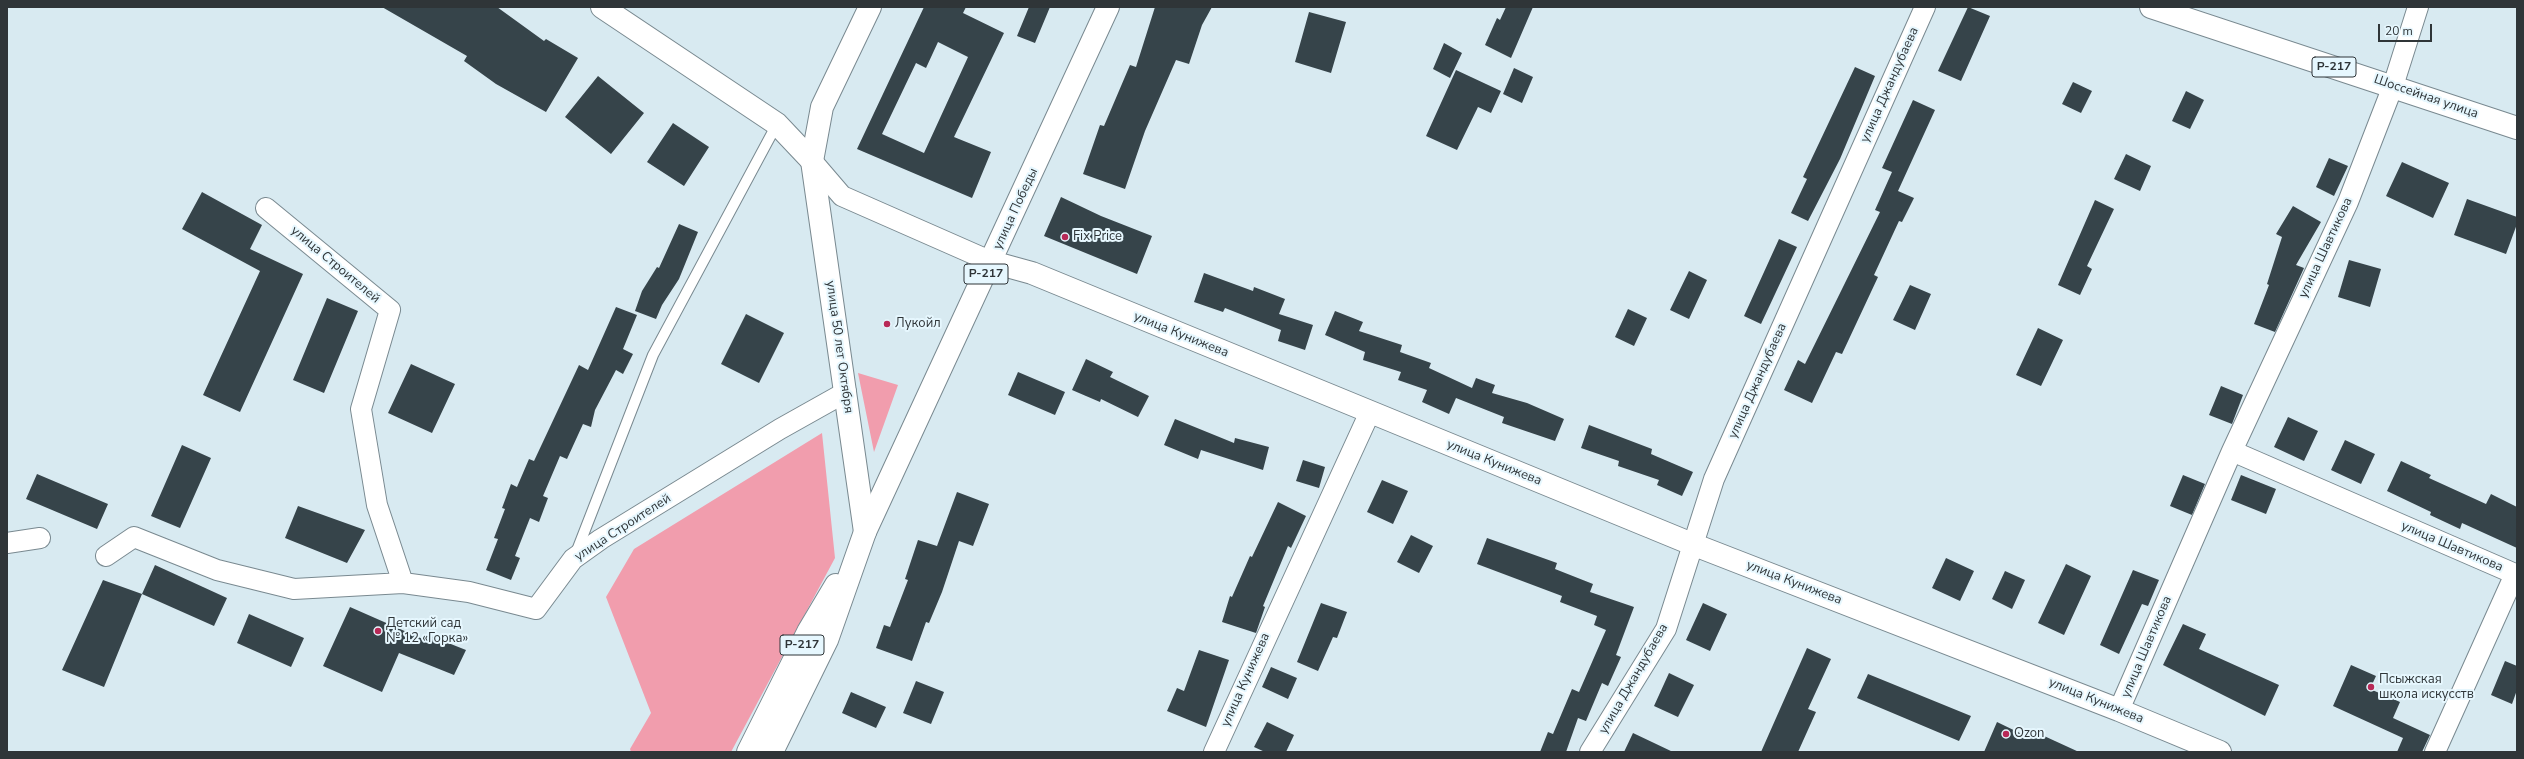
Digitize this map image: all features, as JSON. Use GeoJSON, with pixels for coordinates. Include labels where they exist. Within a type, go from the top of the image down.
{"type":"FeatureCollection","features":[{"type":"Feature","properties":{"kind":"main road","name":"улица 50 лет Октября"},"geometry":{"type":"LineString","coordinates":[[863,536],[846,392],[812,161],[822,107],[870,7]]}},
{"type":"Feature","properties":{"kind":"main road","name":"улица Победы"},"geometry":{"type":"LineString","coordinates":[[748,752],[808,632],[863,536],[992,262],[1108,7]]}},
{"type":"Feature","properties":{"kind":"main road","name":"Шоссейная улица"},"geometry":{"type":"LineString","coordinates":[[2152,7],[2517,128]]}},
{"type":"Feature","properties":{"kind":"main road"},"geometry":{"type":"LineString","coordinates":[[604,8],[777,124],[812,161]]}},
{"type":"Feature","properties":{"kind":"main road","name":"улица Кунижева"},"geometry":{"type":"LineString","coordinates":[[992,262],[1032,273],[1692,544],[2119,710],[2220,752]]}},
{"type":"Feature","properties":{"kind":"main road","name":"улица Победы"},"geometry":{"type":"LineString","coordinates":[[772,752],[827,640],[863,536]]}},
{"type":"Feature","properties":{"kind":"street","name":"улица Джандубаева"},"geometry":{"type":"LineString","coordinates":[[1590,752],[1666,629],[1714,479],[1925,7]]}},
{"type":"Feature","properties":{"kind":"street","name":"улица Шавтикова"},"geometry":{"type":"LineString","coordinates":[[2119,710],[2232,451],[2348,202],[2393,86],[2418,7]]}},
{"type":"Feature","properties":{"kind":"street"},"geometry":{"type":"LineString","coordinates":[[812,161],[842,196],[992,262]]}},
{"type":"Feature","properties":{"kind":"street","name":"улица Строителей"},"geometry":{"type":"LineString","coordinates":[[266,208],[390,310],[361,409],[377,505],[403,583]]}},
{"type":"Feature","properties":{"kind":"street","name":"улица Строителей"},"geometry":{"type":"LineString","coordinates":[[106,556],[134,537],[217,570],[294,589],[403,583],[469,592],[536,609],[573,559],[601,539],[780,429],[846,392]]}},
{"type":"Feature","properties":{"kind":"street","name":"улица Кунижева"},"geometry":{"type":"LineString","coordinates":[[1214,752],[1370,412]]}},
{"type":"Feature","properties":{"kind":"street","name":"улица Шавтикова"},"geometry":{"type":"LineString","coordinates":[[2232,451],[2515,574],[2435,752]]}},
{"type":"Feature","properties":{"kind":"street"},"geometry":{"type":"LineString","coordinates":[[7,543],[40,538]]}},
{"type":"Feature","properties":{"kind":"lane"},"geometry":{"type":"LineString","coordinates":[[573,559],[653,355],[777,124]]}},
{"type":"Feature","properties":{"kind":"shaded area"},"geometry":{"type":"Polygon","coordinates":[[[858,373],[898,385],[874,452],[858,373]]]}},
{"type":"Feature","properties":{"kind":"shaded area"},"geometry":{"type":"Polygon","coordinates":[[[822,433],[835,558],[731,752],[631,752],[630,749],[651,713],[606,597],[634,549],[822,433]]]}},
{"type":"Feature","properties":{"kind":"building"},"geometry":{"type":"Polygon","coordinates":[[[382,7],[497,7],[544,41],[546,39],[578,58],[546,112],[496,84],[464,61],[467,56],[382,7]]]}},
{"type":"Feature","properties":{"kind":"building"},"geometry":{"type":"Polygon","coordinates":[[[924,7],[966,7],[963,13],[1004,33],[954,137],[991,152],[972,198],[857,149],[924,7]],[[938,42],[926,68],[916,63],[882,134],[924,153],[968,57],[938,42]]]}},
{"type":"Feature","properties":{"kind":"building"},"geometry":{"type":"Polygon","coordinates":[[[1029,7],[1050,7],[1035,43],[1017,36],[1029,7]]]}},
{"type":"Feature","properties":{"kind":"building"},"geometry":{"type":"Polygon","coordinates":[[[1155,7],[1212,7],[1202,25],[1189,64],[1176,60],[1145,131],[1125,189],[1083,174],[1100,125],[1104,126],[1130,65],[1136,67],[1155,7]]]}},
{"type":"Feature","properties":{"kind":"building"},"geometry":{"type":"Polygon","coordinates":[[[1506,7],[1533,7],[1511,58],[1485,45],[1497,18],[1500,20],[1506,7]]]}},
{"type":"Feature","properties":{"kind":"building"},"geometry":{"type":"Polygon","coordinates":[[[1968,7],[1990,16],[1961,81],[1938,71],[1968,7]]]}},
{"type":"Feature","properties":{"kind":"building"},"geometry":{"type":"Polygon","coordinates":[[[1309,12],[1346,22],[1331,73],[1295,62],[1309,12]]]}},
{"type":"Feature","properties":{"kind":"building"},"geometry":{"type":"Polygon","coordinates":[[[1444,43],[1462,53],[1450,78],[1433,69],[1444,43]]]}},
{"type":"Feature","properties":{"kind":"building"},"geometry":{"type":"Polygon","coordinates":[[[1855,67],[1875,76],[1840,159],[1808,221],[1791,213],[1807,179],[1803,177],[1855,67]]]}},
{"type":"Feature","properties":{"kind":"building"},"geometry":{"type":"Polygon","coordinates":[[[1514,68],[1533,77],[1522,103],[1503,94],[1514,68]]]}},
{"type":"Feature","properties":{"kind":"building"},"geometry":{"type":"Polygon","coordinates":[[[1456,70],[1501,91],[1491,113],[1478,107],[1457,150],[1426,136],[1456,70]]]}},
{"type":"Feature","properties":{"kind":"building"},"geometry":{"type":"Polygon","coordinates":[[[598,76],[644,113],[611,154],[565,117],[598,76]]]}},
{"type":"Feature","properties":{"kind":"building"},"geometry":{"type":"Polygon","coordinates":[[[2073,82],[2092,91],[2081,113],[2062,104],[2073,82]]]}},
{"type":"Feature","properties":{"kind":"building"},"geometry":{"type":"Polygon","coordinates":[[[2186,91],[2204,100],[2190,129],[2172,121],[2186,91]]]}},
{"type":"Feature","properties":{"kind":"building"},"geometry":{"type":"Polygon","coordinates":[[[1913,100],[1935,110],[1898,191],[1914,198],[1902,222],[1899,221],[1874,275],[1878,277],[1842,354],[1836,352],[1812,403],[1784,390],[1798,360],[1805,364],[1880,212],[1875,210],[1892,172],[1882,168],[1913,100]]]}},
{"type":"Feature","properties":{"kind":"building"},"geometry":{"type":"Polygon","coordinates":[[[673,123],[709,147],[684,186],[647,162],[673,123]]]}},
{"type":"Feature","properties":{"kind":"building"},"geometry":{"type":"Polygon","coordinates":[[[2126,154],[2151,166],[2140,191],[2114,179],[2126,154]]]}},
{"type":"Feature","properties":{"kind":"building"},"geometry":{"type":"Polygon","coordinates":[[[2329,158],[2348,166],[2334,196],[2316,187],[2329,158]]]}},
{"type":"Feature","properties":{"kind":"building"},"geometry":{"type":"Polygon","coordinates":[[[2402,162],[2449,183],[2433,218],[2386,196],[2402,162]]]}},
{"type":"Feature","properties":{"kind":"building"},"geometry":{"type":"Polygon","coordinates":[[[202,192],[262,225],[250,249],[303,274],[240,412],[203,395],[260,271],[182,229],[202,192]]]}},
{"type":"Feature","properties":{"kind":"building"},"geometry":{"type":"Polygon","coordinates":[[[1061,197],[1101,216],[1152,236],[1137,274],[1044,236],[1061,197]]]}},
{"type":"Feature","properties":{"kind":"building"},"geometry":{"type":"Polygon","coordinates":[[[2467,199],[2517,217],[2517,224],[2506,254],[2454,235],[2467,199]]]}},
{"type":"Feature","properties":{"kind":"building"},"geometry":{"type":"Polygon","coordinates":[[[2095,200],[2114,209],[2087,266],[2092,269],[2080,295],[2058,285],[2095,200]]]}},
{"type":"Feature","properties":{"kind":"building"},"geometry":{"type":"Polygon","coordinates":[[[2293,206],[2321,222],[2296,265],[2304,268],[2275,332],[2254,324],[2269,285],[2267,284],[2282,237],[2276,234],[2293,206]]]}},
{"type":"Feature","properties":{"kind":"building"},"geometry":{"type":"Polygon","coordinates":[[[679,224],[698,232],[679,279],[662,305],[656,319],[635,311],[642,291],[657,267],[659,268],[679,224]]]}},
{"type":"Feature","properties":{"kind":"building"},"geometry":{"type":"Polygon","coordinates":[[[1779,239],[1797,247],[1761,324],[1744,316],[1779,239]]]}},
{"type":"Feature","properties":{"kind":"building"},"geometry":{"type":"Polygon","coordinates":[[[2349,260],[2381,269],[2370,307],[2338,297],[2349,260]]]}},
{"type":"Feature","properties":{"kind":"building"},"geometry":{"type":"Polygon","coordinates":[[[1689,271],[1707,280],[1689,319],[1670,310],[1689,271]]]}},
{"type":"Feature","properties":{"kind":"building"},"geometry":{"type":"Polygon","coordinates":[[[1204,273],[1253,291],[1254,287],[1285,299],[1279,314],[1313,325],[1305,350],[1278,341],[1281,330],[1225,308],[1223,312],[1194,302],[1204,273]]]}},
{"type":"Feature","properties":{"kind":"building"},"geometry":{"type":"Polygon","coordinates":[[[1910,285],[1931,294],[1915,330],[1893,320],[1910,285]]]}},
{"type":"Feature","properties":{"kind":"building"},"geometry":{"type":"Polygon","coordinates":[[[327,298],[358,311],[324,393],[293,380],[327,298]]]}},
{"type":"Feature","properties":{"kind":"building"},"geometry":{"type":"Polygon","coordinates":[[[616,307],[637,315],[623,349],[633,354],[623,374],[616,370],[595,410],[591,427],[583,424],[567,459],[560,456],[543,496],[548,498],[539,522],[530,518],[515,556],[520,558],[511,580],[486,570],[498,539],[494,538],[505,509],[502,508],[511,484],[517,487],[529,459],[534,461],[579,365],[588,370],[616,307]]]}},
{"type":"Feature","properties":{"kind":"building"},"geometry":{"type":"Polygon","coordinates":[[[1628,309],[1647,318],[1634,346],[1615,337],[1628,309]]]}},
{"type":"Feature","properties":{"kind":"building"},"geometry":{"type":"Polygon","coordinates":[[[1335,311],[1363,322],[1359,331],[1402,345],[1400,352],[1431,363],[1429,368],[1472,388],[1476,378],[1495,385],[1492,393],[1527,403],[1564,419],[1555,441],[1502,423],[1504,417],[1456,398],[1449,414],[1422,402],[1427,390],[1398,380],[1401,372],[1363,360],[1365,352],[1325,335],[1335,311]]]}},
{"type":"Feature","properties":{"kind":"building"},"geometry":{"type":"Polygon","coordinates":[[[746,314],[784,333],[759,383],[721,364],[746,314]]]}},
{"type":"Feature","properties":{"kind":"building"},"geometry":{"type":"Polygon","coordinates":[[[2038,328],[2063,340],[2041,386],[2016,375],[2038,328]]]}},
{"type":"Feature","properties":{"kind":"building"},"geometry":{"type":"Polygon","coordinates":[[[1086,359],[1113,372],[1110,377],[1149,396],[1138,417],[1101,399],[1100,402],[1072,390],[1086,359]]]}},
{"type":"Feature","properties":{"kind":"building"},"geometry":{"type":"Polygon","coordinates":[[[411,364],[455,384],[432,433],[388,413],[411,364]]]}},
{"type":"Feature","properties":{"kind":"building"},"geometry":{"type":"Polygon","coordinates":[[[1018,372],[1065,392],[1055,415],[1008,395],[1018,372]]]}},
{"type":"Feature","properties":{"kind":"building"},"geometry":{"type":"Polygon","coordinates":[[[2221,386],[2243,395],[2232,424],[2209,415],[2221,386]]]}},
{"type":"Feature","properties":{"kind":"building"},"geometry":{"type":"Polygon","coordinates":[[[2288,417],[2318,431],[2304,461],[2274,447],[2288,417]]]}},
{"type":"Feature","properties":{"kind":"building"},"geometry":{"type":"Polygon","coordinates":[[[1175,419],[1234,443],[1235,438],[1269,447],[1263,470],[1201,450],[1198,459],[1164,445],[1175,419]]]}},
{"type":"Feature","properties":{"kind":"building"},"geometry":{"type":"Polygon","coordinates":[[[1589,425],[1652,449],[1651,454],[1693,472],[1682,496],[1657,485],[1659,480],[1618,466],[1619,461],[1581,448],[1589,425]]]}},
{"type":"Feature","properties":{"kind":"building"},"geometry":{"type":"Polygon","coordinates":[[[2345,440],[2375,454],[2361,484],[2331,470],[2345,440]]]}},
{"type":"Feature","properties":{"kind":"building"},"geometry":{"type":"Polygon","coordinates":[[[182,445],[211,458],[180,528],[151,516],[182,445]]]}},
{"type":"Feature","properties":{"kind":"building"},"geometry":{"type":"Polygon","coordinates":[[[1303,460],[1325,467],[1319,488],[1296,481],[1303,460]]]}},
{"type":"Feature","properties":{"kind":"building"},"geometry":{"type":"Polygon","coordinates":[[[2401,461],[2431,475],[2429,478],[2486,504],[2491,494],[2517,507],[2517,548],[2462,523],[2460,529],[2430,515],[2431,512],[2387,491],[2401,461]]]}},
{"type":"Feature","properties":{"kind":"building"},"geometry":{"type":"Polygon","coordinates":[[[37,474],[108,504],[97,529],[26,499],[37,474]]]}},
{"type":"Feature","properties":{"kind":"building"},"geometry":{"type":"Polygon","coordinates":[[[2183,475],[2205,484],[2192,515],[2170,506],[2183,475]]]}},
{"type":"Feature","properties":{"kind":"building"},"geometry":{"type":"Polygon","coordinates":[[[2241,475],[2276,489],[2266,514],[2231,500],[2241,475]]]}},
{"type":"Feature","properties":{"kind":"building"},"geometry":{"type":"Polygon","coordinates":[[[1382,480],[1408,491],[1393,524],[1367,512],[1382,480]]]}},
{"type":"Feature","properties":{"kind":"building"},"geometry":{"type":"Polygon","coordinates":[[[957,492],[989,504],[973,546],[959,541],[942,592],[929,623],[926,622],[912,661],[876,648],[884,625],[890,627],[908,580],[905,579],[918,540],[937,546],[957,492]]]}},
{"type":"Feature","properties":{"kind":"building"},"geometry":{"type":"Polygon","coordinates":[[[1278,502],[1306,516],[1291,548],[1288,546],[1263,606],[1265,607],[1256,633],[1222,622],[1230,596],[1232,597],[1250,556],[1252,557],[1278,502]]]}},
{"type":"Feature","properties":{"kind":"building"},"geometry":{"type":"Polygon","coordinates":[[[298,506],[365,530],[347,563],[285,538],[298,506]]]}},
{"type":"Feature","properties":{"kind":"building"},"geometry":{"type":"Polygon","coordinates":[[[1411,535],[1433,546],[1419,573],[1397,562],[1411,535]]]}},
{"type":"Feature","properties":{"kind":"building"},"geometry":{"type":"Polygon","coordinates":[[[1487,538],[1557,563],[1555,569],[1593,584],[1590,592],[1634,607],[1616,655],[1621,657],[1608,686],[1602,683],[1586,721],[1578,718],[1566,752],[1540,752],[1548,732],[1553,734],[1572,689],[1579,692],[1606,630],[1594,625],[1597,616],[1560,602],[1562,596],[1477,564],[1487,538]]]}},
{"type":"Feature","properties":{"kind":"building"},"geometry":{"type":"Polygon","coordinates":[[[1946,558],[1974,571],[1960,601],[1932,588],[1946,558]]]}},
{"type":"Feature","properties":{"kind":"building"},"geometry":{"type":"Polygon","coordinates":[[[2066,564],[2091,576],[2064,635],[2038,623],[2066,564]]]}},
{"type":"Feature","properties":{"kind":"building"},"geometry":{"type":"Polygon","coordinates":[[[155,565],[227,598],[214,626],[142,594],[155,565]]]}},
{"type":"Feature","properties":{"kind":"building"},"geometry":{"type":"Polygon","coordinates":[[[2133,570],[2159,580],[2148,606],[2142,604],[2119,654],[2100,645],[2133,570]]]}},
{"type":"Feature","properties":{"kind":"building"},"geometry":{"type":"Polygon","coordinates":[[[2005,571],[2025,580],[2012,609],[1992,599],[2005,571]]]}},
{"type":"Feature","properties":{"kind":"building"},"geometry":{"type":"Polygon","coordinates":[[[103,580],[142,594],[104,687],[62,670],[103,580]]]}},
{"type":"Feature","properties":{"kind":"building"},"geometry":{"type":"Polygon","coordinates":[[[1321,603],[1347,612],[1337,638],[1333,637],[1318,671],[1297,662],[1321,603]]]}},
{"type":"Feature","properties":{"kind":"building"},"geometry":{"type":"Polygon","coordinates":[[[1703,603],[1727,614],[1710,651],[1686,640],[1703,603]]]}},
{"type":"Feature","properties":{"kind":"building"},"geometry":{"type":"Polygon","coordinates":[[[350,607],[425,640],[428,635],[466,650],[454,675],[399,653],[382,692],[323,666],[350,607]]]}},
{"type":"Feature","properties":{"kind":"building"},"geometry":{"type":"Polygon","coordinates":[[[249,614],[304,638],[291,667],[237,643],[249,614]]]}},
{"type":"Feature","properties":{"kind":"building"},"geometry":{"type":"Polygon","coordinates":[[[2183,624],[2206,634],[2199,649],[2279,685],[2265,716],[2163,665],[2183,624]]]}},
{"type":"Feature","properties":{"kind":"building"},"geometry":{"type":"Polygon","coordinates":[[[1807,648],[1831,659],[1808,709],[1816,712],[1798,752],[1761,752],[1807,648]]]}},
{"type":"Feature","properties":{"kind":"building"},"geometry":{"type":"Polygon","coordinates":[[[1199,650],[1229,660],[1206,727],[1167,711],[1177,688],[1184,691],[1199,650]]]}},
{"type":"Feature","properties":{"kind":"building"},"geometry":{"type":"Polygon","coordinates":[[[2505,661],[2517,666],[2517,690],[2512,704],[2491,695],[2505,661]]]}},
{"type":"Feature","properties":{"kind":"building"},"geometry":{"type":"Polygon","coordinates":[[[2351,665],[2376,676],[2370,689],[2400,702],[2393,718],[2430,735],[2422,752],[2397,752],[2403,738],[2333,706],[2351,665]]]}},
{"type":"Feature","properties":{"kind":"building"},"geometry":{"type":"Polygon","coordinates":[[[1271,667],[1297,678],[1288,699],[1262,687],[1271,667]]]}},
{"type":"Feature","properties":{"kind":"building"},"geometry":{"type":"Polygon","coordinates":[[[1669,673],[1694,685],[1678,717],[1654,706],[1669,673]]]}},
{"type":"Feature","properties":{"kind":"building"},"geometry":{"type":"Polygon","coordinates":[[[1868,674],[1971,716],[1959,741],[1857,698],[1868,674]]]}},
{"type":"Feature","properties":{"kind":"building"},"geometry":{"type":"Polygon","coordinates":[[[916,681],[944,692],[931,724],[903,713],[916,681]]]}},
{"type":"Feature","properties":{"kind":"building"},"geometry":{"type":"Polygon","coordinates":[[[851,692],[886,707],[876,728],[842,713],[851,692]]]}},
{"type":"Feature","properties":{"kind":"building"},"geometry":{"type":"Polygon","coordinates":[[[1267,722],[1294,735],[1286,752],[1265,752],[1254,747],[1267,722]]]}},
{"type":"Feature","properties":{"kind":"building"},"geometry":{"type":"Polygon","coordinates":[[[1997,722],[2028,737],[2031,730],[2079,752],[1984,752],[1997,722]]]}},
{"type":"Feature","properties":{"kind":"building"},"geometry":{"type":"Polygon","coordinates":[[[1633,733],[1673,752],[1624,752],[1633,733]]]}},
{"type":"Feature","properties":{"kind":"place","name":"Fix Price"},"geometry":{"type":"Point","coordinates":[1065,237]}},
{"type":"Feature","properties":{"kind":"place","name":"Лукойл"},"geometry":{"type":"Point","coordinates":[887,324]}},
{"type":"Feature","properties":{"kind":"place","name":"Детский сад № 12 «Горка»"},"geometry":{"type":"Point","coordinates":[378,631]}},
{"type":"Feature","properties":{"kind":"place","name":"Псыжская школа искусств"},"geometry":{"type":"Point","coordinates":[2371,687]}},
{"type":"Feature","properties":{"kind":"place","name":"Ozon"},"geometry":{"type":"Point","coordinates":[2006,734]}}]}
